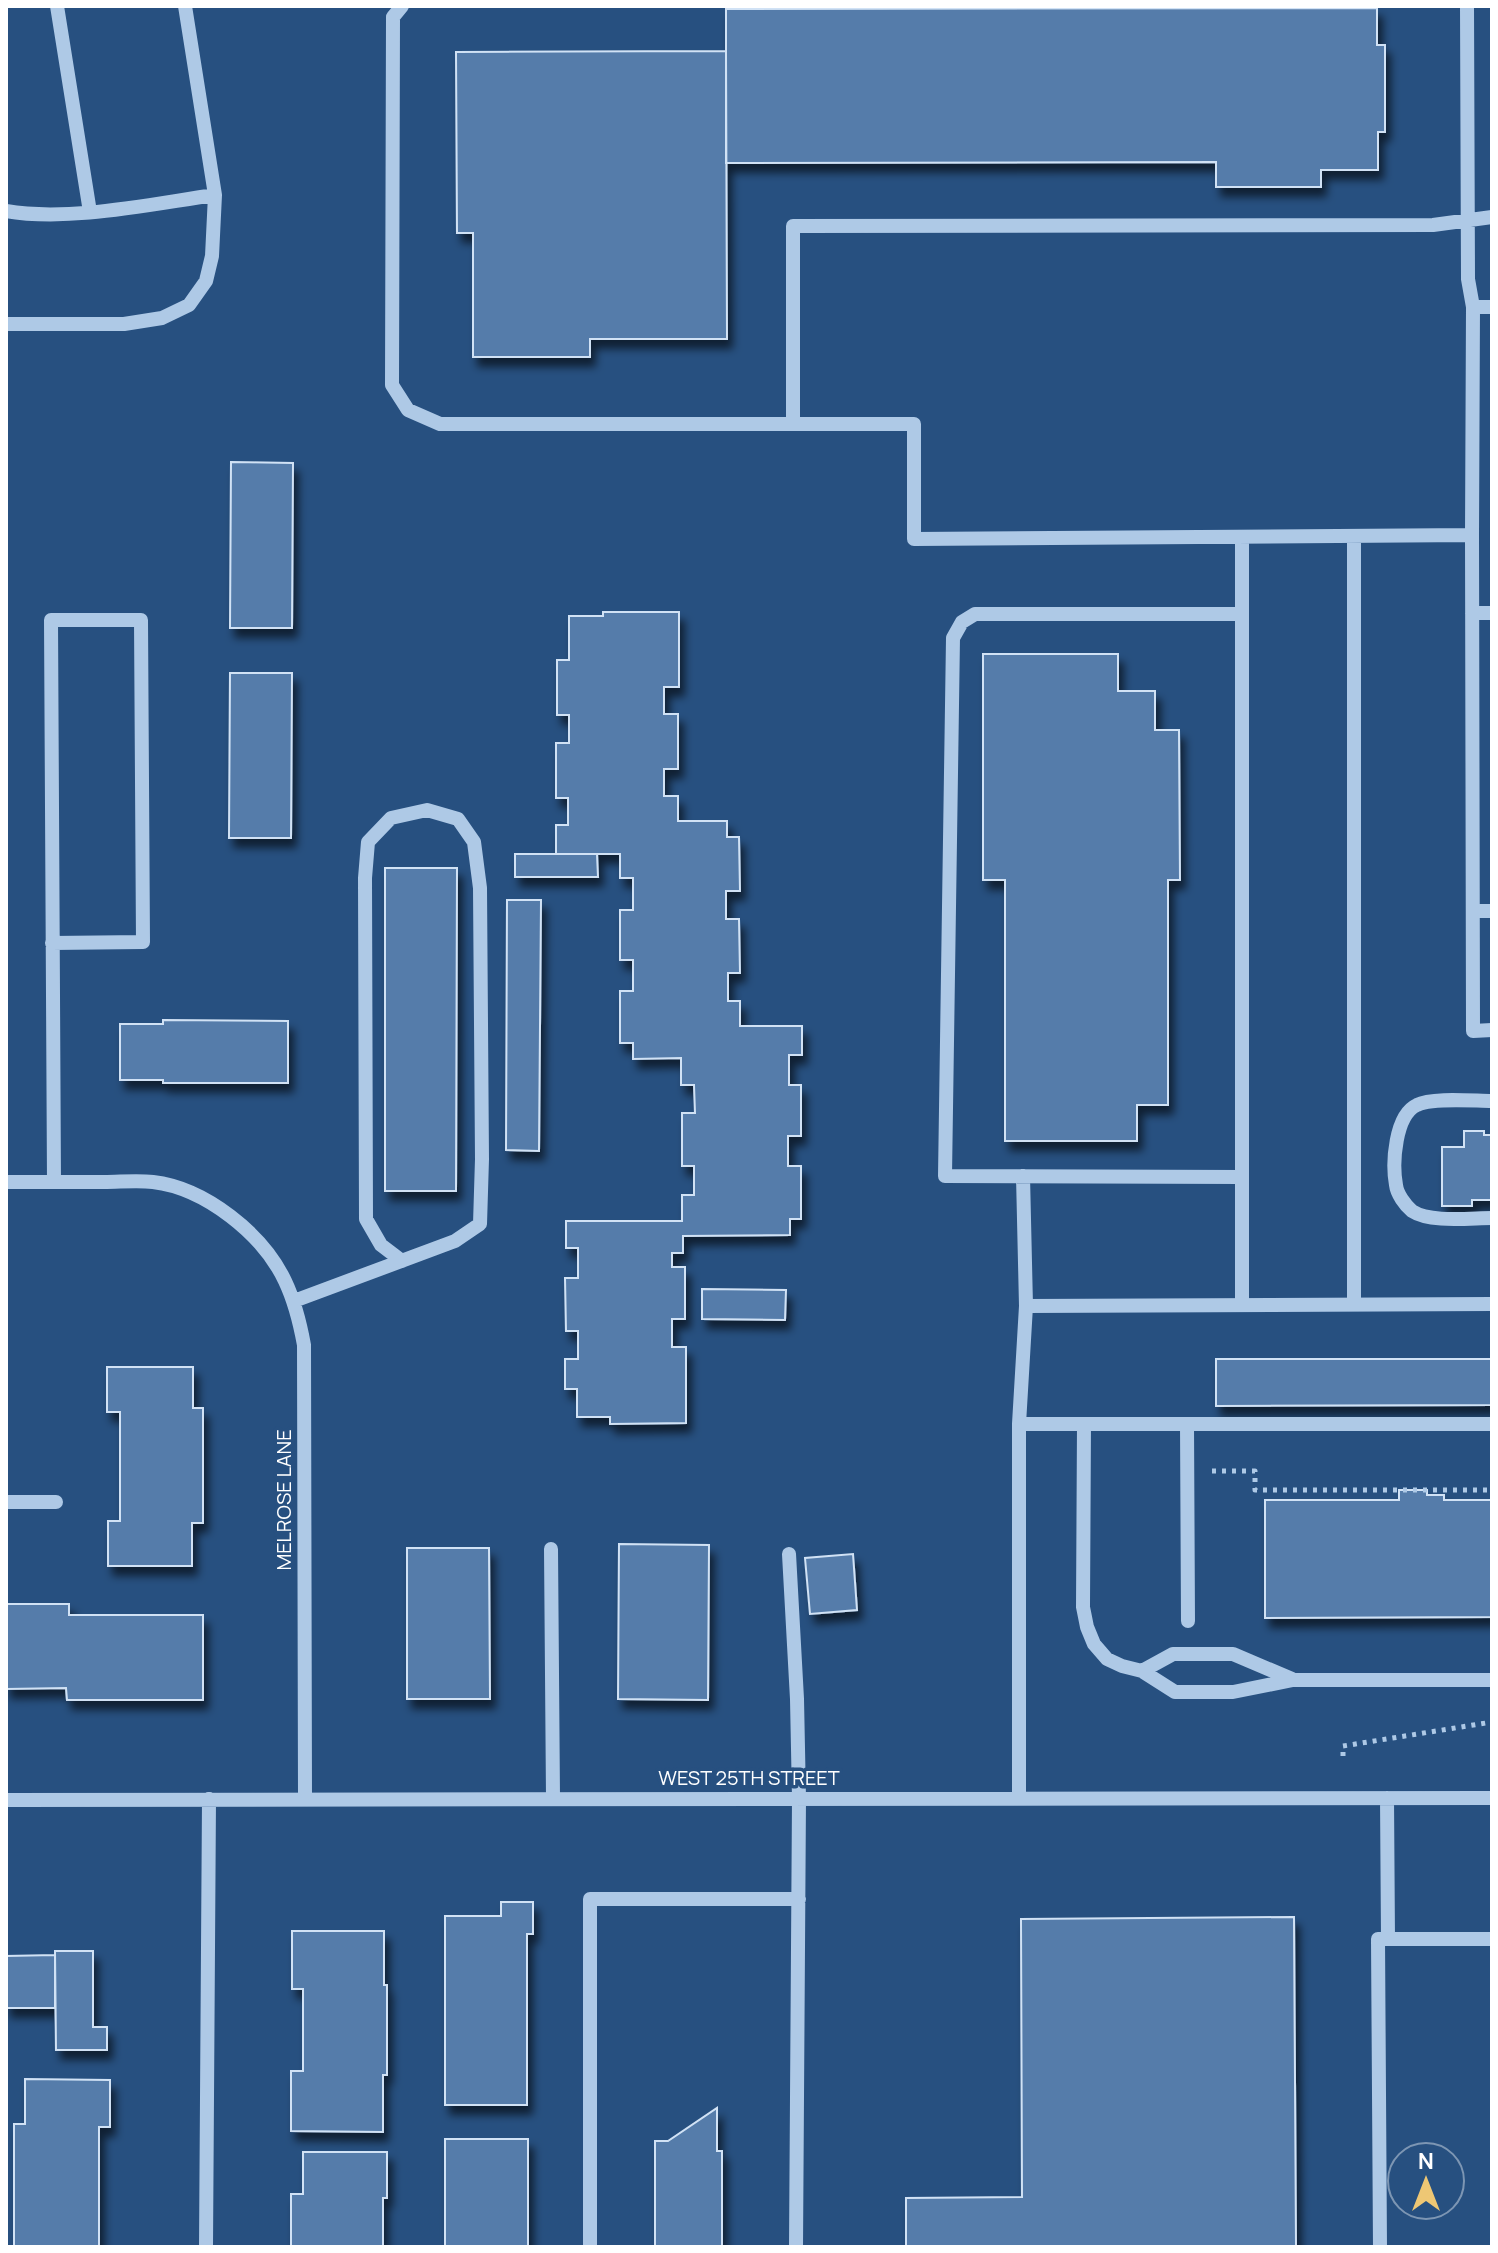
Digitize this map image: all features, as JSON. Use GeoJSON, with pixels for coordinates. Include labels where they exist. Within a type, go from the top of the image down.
{"type":"FeatureCollection","features":[{"type":"Feature","properties":{"kind":"street"},"geometry":{"type":"LineString","coordinates":[[57,6],[90,212]]}},
{"type":"Feature","properties":{"kind":"street"},"geometry":{"type":"LineString","coordinates":[[6,324],[124,324],[162,318],[189,305],[206,281],[212,256],[215,195],[185,6]]}},
{"type":"Feature","properties":{"kind":"street"},"geometry":{"type":"LineString","coordinates":[[402,6],[393,17],[392,385],[408,410],[440,424],[914,424],[914,539],[1472,535]]}},
{"type":"Feature","properties":{"kind":"street"},"geometry":{"type":"LineString","coordinates":[[1467,6],[1468,279],[1473,307],[1473,1031],[1492,1030]]}},
{"type":"Feature","properties":{"kind":"street"},"geometry":{"type":"LineString","coordinates":[[6,211],[29,215],[90,212],[215,195]]}},
{"type":"Feature","properties":{"kind":"street"},"geometry":{"type":"LineString","coordinates":[[793,424],[793,226],[1433,225],[1492,217]]}},
{"type":"Feature","properties":{"kind":"street"},"geometry":{"type":"LineString","coordinates":[[1473,307],[1492,307]]}},
{"type":"Feature","properties":{"kind":"street"},"geometry":{"type":"LineString","coordinates":[[1354,536],[1354,1304]]}},
{"type":"Feature","properties":{"kind":"street"},"geometry":{"type":"LineString","coordinates":[[1242,537],[1242,1305]]}},
{"type":"Feature","properties":{"kind":"street"},"geometry":{"type":"LineString","coordinates":[[1472,613],[1492,613]]}},
{"type":"Feature","properties":{"kind":"street"},"geometry":{"type":"LineString","coordinates":[[1242,614],[975,614],[962,622],[953,638],[945,1176],[1242,1177]]}},
{"type":"Feature","properties":{"kind":"street"},"geometry":{"type":"LineString","coordinates":[[52,943],[143,942],[141,620],[51,620],[52,943],[54,1182]]}},
{"type":"Feature","properties":{"kind":"street"},"geometry":{"type":"LineString","coordinates":[[294,1301],[402,1261],[455,1241],[480,1224],[482,1127],[478,873],[474,842],[458,819],[427,810],[391,818],[368,842],[365,878],[366,1219],[381,1245],[402,1261]]}},
{"type":"Feature","properties":{"kind":"street"},"geometry":{"type":"LineString","coordinates":[[1473,911],[1492,911]]}},
{"type":"Feature","properties":{"kind":"street"},"geometry":{"type":"LineString","coordinates":[[1492,1101],[1437,1101],[1417,1105],[1406,1115],[1396,1142],[1396,1186],[1401,1199],[1413,1211],[1431,1218],[1492,1218]]}},
{"type":"Feature","properties":{"kind":"street"},"geometry":{"type":"LineString","coordinates":[[1019,1798],[1019,1424],[1026,1306],[1023,1176]]}},
{"type":"Feature","properties":{"kind":"street","name":"MELROSE LANE"},"geometry":{"type":"LineString","coordinates":[[6,1182],[153,1182],[180,1189],[238,1221],[265,1249],[284,1278],[294,1301],[304,1345],[305,1799]]}},
{"type":"Feature","properties":{"kind":"street"},"geometry":{"type":"LineString","coordinates":[[1026,1306],[1492,1304]]}},
{"type":"Feature","properties":{"kind":"street"},"geometry":{"type":"LineString","coordinates":[[1019,1424],[1492,1424]]}},
{"type":"Feature","properties":{"kind":"street"},"geometry":{"type":"LineString","coordinates":[[1084,1424],[1083,1607],[1094,1644],[1107,1659],[1142,1671],[1175,1692],[1233,1692],[1293,1680],[1492,1680]]}},
{"type":"Feature","properties":{"kind":"street"},"geometry":{"type":"LineString","coordinates":[[1187,1424],[1188,1621]]}},
{"type":"Feature","properties":{"kind":"street"},"geometry":{"type":"LineString","coordinates":[[6,1502],[56,1502]]}},
{"type":"Feature","properties":{"kind":"street"},"geometry":{"type":"LineString","coordinates":[[551,1549],[553,1798]]}},
{"type":"Feature","properties":{"kind":"street"},"geometry":{"type":"LineString","coordinates":[[789,1554],[799,1798],[796,2247]]}},
{"type":"Feature","properties":{"kind":"street"},"geometry":{"type":"LineString","coordinates":[[1142,1671],[1173,1654],[1233,1654],[1293,1680]]}},
{"type":"Feature","properties":{"kind":"street"},"geometry":{"type":"LineString","coordinates":[[1387,1798],[1388,1939]]}},
{"type":"Feature","properties":{"kind":"street","name":"WEST 25TH STREET"},"geometry":{"type":"LineString","coordinates":[[6,1800],[1492,1798]]}},
{"type":"Feature","properties":{"kind":"street"},"geometry":{"type":"LineString","coordinates":[[206,2247],[209,1799]]}},
{"type":"Feature","properties":{"kind":"street"},"geometry":{"type":"LineString","coordinates":[[590,2247],[590,1899],[799,1899]]}},
{"type":"Feature","properties":{"kind":"street"},"geometry":{"type":"LineString","coordinates":[[1380,2247],[1378,1939],[1492,1939]]}},
{"type":"Feature","properties":{"kind":"path"},"geometry":{"type":"LineString","coordinates":[[1187,1471],[1255,1471],[1255,1490],[1492,1490]]}},
{"type":"Feature","properties":{"kind":"path"},"geometry":{"type":"LineString","coordinates":[[1343,1756],[1343,1746],[1492,1722]]}},
{"type":"Feature","properties":{"kind":"building"},"geometry":{"type":"Polygon","coordinates":[[[1377,8],[1377,45],[1385,45],[1385,132],[1378,132],[1378,170],[1321,170],[1321,187],[1216,187],[1216,162],[726,163],[726,9],[1377,8]]]}},
{"type":"Feature","properties":{"kind":"building"},"geometry":{"type":"Polygon","coordinates":[[[726,51],[727,339],[590,339],[590,357],[473,357],[473,233],[457,233],[456,52],[726,51]]]}},
{"type":"Feature","properties":{"kind":"building"},"geometry":{"type":"Polygon","coordinates":[[[231,462],[293,463],[292,628],[230,628],[231,462]]]}},
{"type":"Feature","properties":{"kind":"building"},"geometry":{"type":"Polygon","coordinates":[[[603,612],[679,612],[679,687],[664,687],[664,714],[678,714],[678,769],[664,769],[664,796],[678,796],[678,821],[727,821],[727,837],[739,837],[740,891],[726,891],[726,919],[739,919],[740,973],[728,973],[728,1001],[740,1001],[740,1026],[802,1026],[802,1055],[789,1055],[789,1085],[801,1085],[801,1136],[788,1136],[788,1166],[801,1166],[801,1219],[790,1219],[790,1235],[683,1236],[683,1253],[672,1253],[672,1267],[685,1267],[685,1319],[672,1319],[672,1347],[686,1347],[686,1423],[610,1424],[610,1417],[577,1417],[577,1389],[565,1389],[565,1359],[578,1359],[578,1331],[566,1331],[565,1278],[578,1278],[578,1248],[566,1248],[566,1221],[682,1221],[682,1195],[694,1195],[694,1166],[682,1166],[682,1113],[695,1113],[694,1085],[681,1085],[681,1058],[633,1059],[633,1043],[620,1043],[620,991],[633,991],[633,960],[620,960],[620,910],[633,910],[633,878],[620,878],[620,854],[556,854],[556,825],[568,825],[568,798],[556,798],[556,743],[569,743],[569,715],[557,715],[557,660],[569,660],[569,616],[603,616],[603,612]]]}},
{"type":"Feature","properties":{"kind":"building"},"geometry":{"type":"Polygon","coordinates":[[[983,654],[1118,654],[1118,691],[1155,691],[1155,730],[1179,730],[1180,880],[1168,880],[1168,1105],[1137,1105],[1137,1141],[1005,1141],[1005,880],[983,880],[983,654]]]}},
{"type":"Feature","properties":{"kind":"building"},"geometry":{"type":"Polygon","coordinates":[[[230,673],[292,673],[291,838],[229,838],[230,673]]]}},
{"type":"Feature","properties":{"kind":"building"},"geometry":{"type":"Polygon","coordinates":[[[515,854],[597,854],[598,877],[515,877],[515,854]]]}},
{"type":"Feature","properties":{"kind":"building"},"geometry":{"type":"Polygon","coordinates":[[[385,868],[457,868],[456,1191],[385,1191],[385,868]]]}},
{"type":"Feature","properties":{"kind":"building"},"geometry":{"type":"Polygon","coordinates":[[[507,900],[541,900],[539,1151],[506,1150],[507,900]]]}},
{"type":"Feature","properties":{"kind":"building"},"geometry":{"type":"Polygon","coordinates":[[[163,1020],[288,1021],[288,1083],[120,1080],[120,1024],[163,1024],[163,1020]]]}},
{"type":"Feature","properties":{"kind":"building"},"geometry":{"type":"Polygon","coordinates":[[[1464,1131],[1484,1131],[1484,1135],[1492,1135],[1492,1200],[1472,1200],[1472,1206],[1442,1206],[1442,1147],[1464,1147],[1464,1131]]]}},
{"type":"Feature","properties":{"kind":"building"},"geometry":{"type":"Polygon","coordinates":[[[702,1289],[786,1290],[785,1320],[702,1319],[702,1289]]]}},
{"type":"Feature","properties":{"kind":"building"},"geometry":{"type":"Polygon","coordinates":[[[1216,1359],[1492,1359],[1492,1405],[1216,1406],[1216,1359]]]}},
{"type":"Feature","properties":{"kind":"building"},"geometry":{"type":"Polygon","coordinates":[[[107,1367],[193,1367],[193,1408],[203,1408],[203,1523],[192,1523],[192,1566],[108,1566],[108,1521],[120,1521],[120,1412],[107,1412],[107,1367]]]}},
{"type":"Feature","properties":{"kind":"building"},"geometry":{"type":"Polygon","coordinates":[[[1399,1490],[1427,1490],[1427,1495],[1444,1495],[1444,1500],[1492,1500],[1492,1617],[1265,1618],[1265,1500],[1399,1500],[1399,1490]]]}},
{"type":"Feature","properties":{"kind":"building"},"geometry":{"type":"Polygon","coordinates":[[[619,1544],[709,1545],[708,1700],[618,1699],[619,1544]]]}},
{"type":"Feature","properties":{"kind":"building"},"geometry":{"type":"Polygon","coordinates":[[[407,1548],[489,1548],[490,1699],[407,1699],[407,1548]]]}},
{"type":"Feature","properties":{"kind":"building"},"geometry":{"type":"Polygon","coordinates":[[[853,1554],[857,1610],[810,1614],[805,1558],[853,1554]]]}},
{"type":"Feature","properties":{"kind":"building"},"geometry":{"type":"Polygon","coordinates":[[[6,1604],[69,1604],[69,1615],[203,1615],[203,1700],[67,1700],[66,1688],[6,1689],[6,1604]]]}},
{"type":"Feature","properties":{"kind":"building"},"geometry":{"type":"Polygon","coordinates":[[[501,1902],[533,1902],[533,1934],[527,1934],[527,2105],[445,2105],[445,1916],[501,1916],[501,1902]]]}},
{"type":"Feature","properties":{"kind":"building"},"geometry":{"type":"Polygon","coordinates":[[[1294,1917],[1296,2247],[906,2247],[906,2198],[1022,2197],[1021,1919],[1294,1917]]]}},
{"type":"Feature","properties":{"kind":"building"},"geometry":{"type":"Polygon","coordinates":[[[292,1931],[384,1931],[387,2075],[383,2075],[383,2132],[291,2131],[291,2071],[303,2071],[303,1989],[292,1989],[292,1931]]]}},
{"type":"Feature","properties":{"kind":"building"},"geometry":{"type":"Polygon","coordinates":[[[55,1951],[93,1951],[93,2027],[107,2027],[107,2050],[56,2050],[55,1951]]]}},
{"type":"Feature","properties":{"kind":"building"},"geometry":{"type":"Polygon","coordinates":[[[55,1955],[55,2008],[6,2008],[6,1956],[55,1955]]]}},
{"type":"Feature","properties":{"kind":"building"},"geometry":{"type":"Polygon","coordinates":[[[25,2079],[110,2080],[110,2127],[99,2127],[99,2247],[14,2247],[14,2124],[25,2124],[25,2079]]]}},
{"type":"Feature","properties":{"kind":"building"},"geometry":{"type":"Polygon","coordinates":[[[717,2108],[717,2151],[722,2151],[722,2247],[655,2247],[655,2141],[668,2141],[717,2108]]]}},
{"type":"Feature","properties":{"kind":"building"},"geometry":{"type":"Polygon","coordinates":[[[445,2139],[528,2139],[528,2247],[445,2247],[445,2139]]]}},
{"type":"Feature","properties":{"kind":"building"},"geometry":{"type":"Polygon","coordinates":[[[303,2152],[387,2152],[383,2247],[291,2247],[291,2194],[303,2194],[303,2152]]]}}]}
